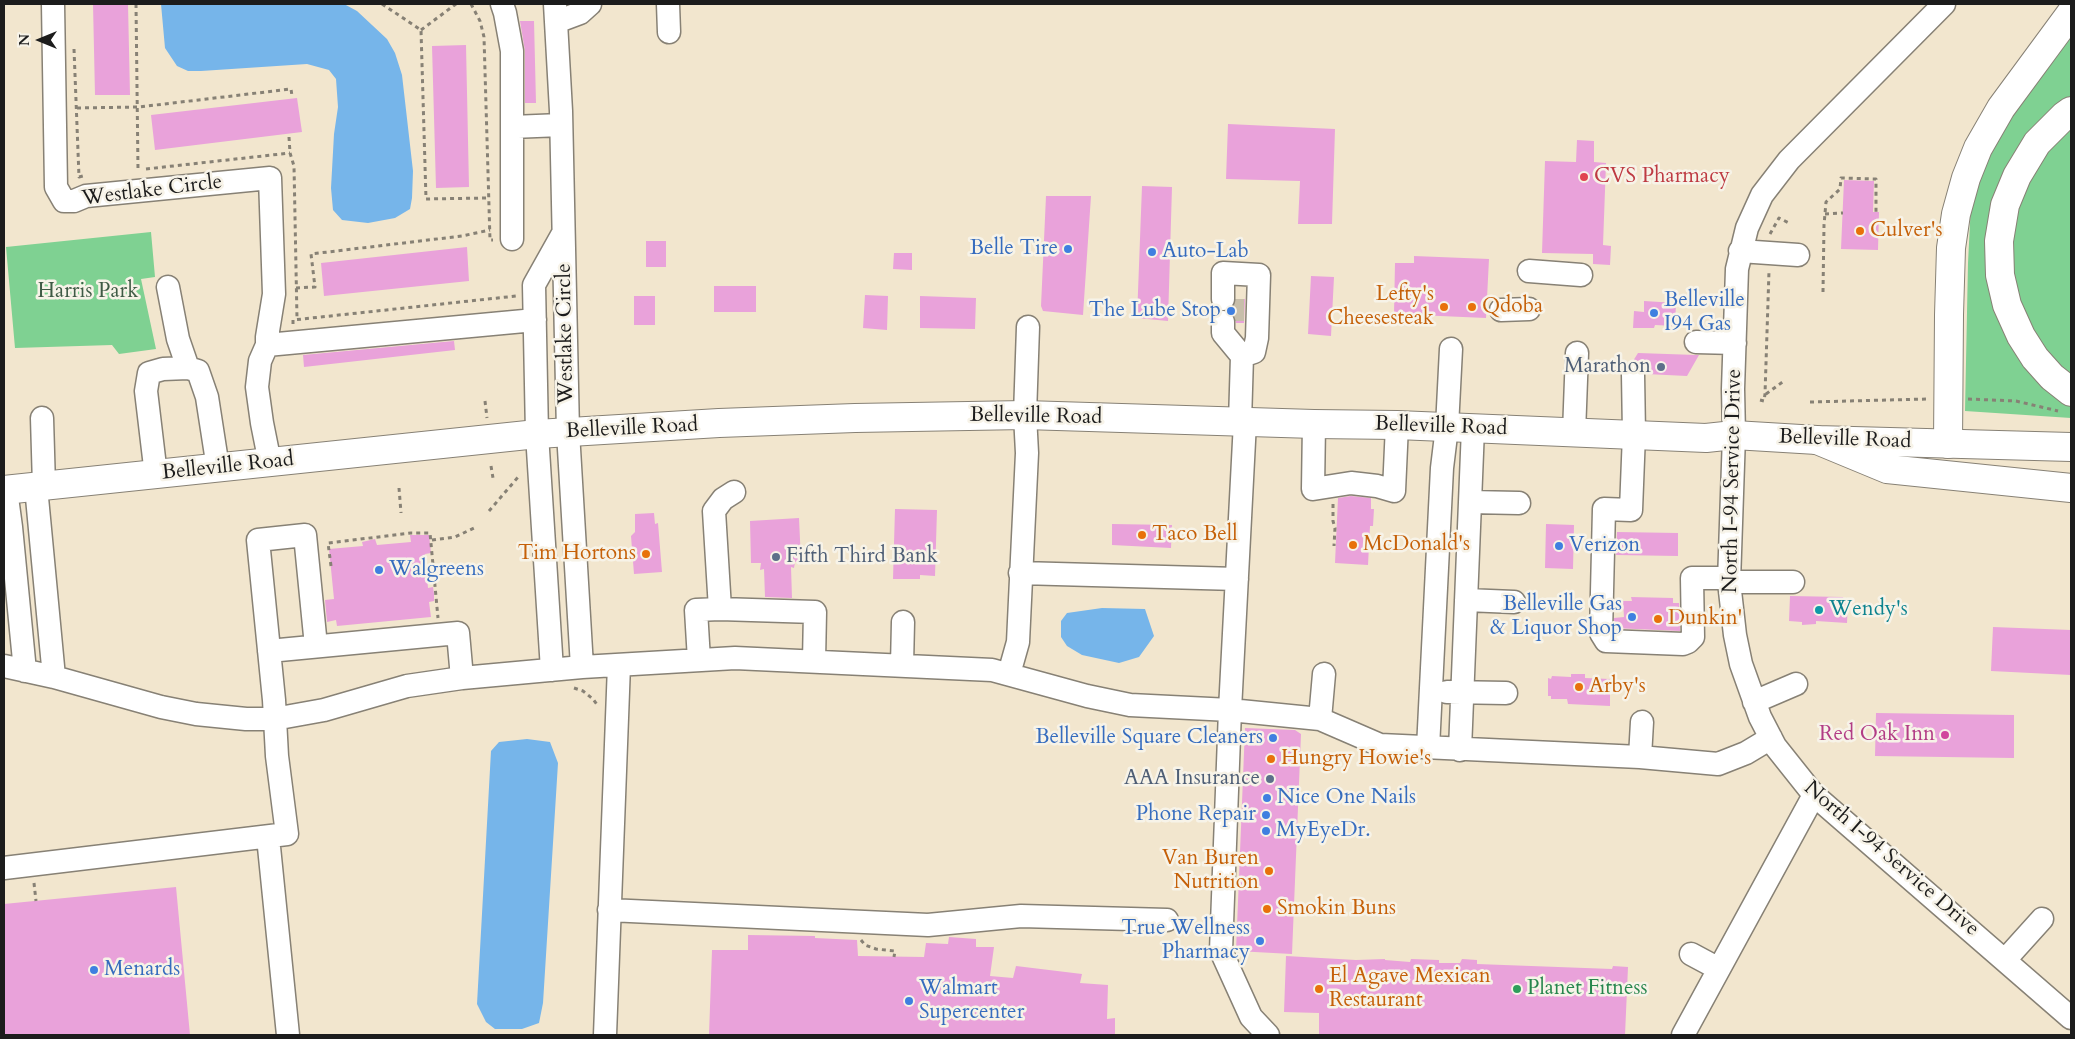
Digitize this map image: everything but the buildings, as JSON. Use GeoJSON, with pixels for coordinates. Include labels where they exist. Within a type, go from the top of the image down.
{"type":"FeatureCollection","features":[{"type":"Feature","properties":{"kind":"main road"},"geometry":{"type":"LineString","coordinates":[[1948,444],[1949,315],[1952,248],[1956,214],[1966,178],[1978,148],[2001,108],[2071,14]]}},
{"type":"Feature","properties":{"kind":"main road"},"geometry":{"type":"LineString","coordinates":[[2067,402],[2052,377],[2035,358],[2021,336],[2007,305],[2000,275],[1998,242],[2005,205],[2018,176],[2037,143],[2071,111]]}},
{"type":"Feature","properties":{"kind":"main road","name":"Belleville Road"},"geometry":{"type":"LineString","coordinates":[[5,490],[537,434],[855,418],[1025,415],[1397,425],[1706,438],[1734,435],[1816,440],[2071,447]]}},
{"type":"Feature","properties":{"kind":"main road"},"geometry":{"type":"LineString","coordinates":[[1816,440],[1887,469],[2071,488]]}},
{"type":"Feature","properties":{"kind":"street","name":"Westlake Circle"},"geometry":{"type":"LineString","coordinates":[[53,4],[56,187],[64,201],[74,201],[86,196],[270,178],[274,294],[266,337],[267,345],[260,361],[257,387],[270,463]]}},
{"type":"Feature","properties":{"kind":"street"},"geometry":{"type":"LineString","coordinates":[[502,4],[512,52],[512,239]]}},
{"type":"Feature","properties":{"kind":"street"},"geometry":{"type":"LineString","coordinates":[[556,13],[580,12],[590,4]]}},
{"type":"Feature","properties":{"kind":"street"},"geometry":{"type":"LineString","coordinates":[[668,4],[669,32]]}},
{"type":"Feature","properties":{"kind":"street","name":"North I-94 Service Drive"},"geometry":{"type":"LineString","coordinates":[[1944,4],[1776,175],[1753,211],[1740,251],[1737,269],[1730,580],[1735,635],[1740,664],[1754,702],[1771,738],[1795,774],[1814,795],[2071,1018]]}},
{"type":"Feature","properties":{"kind":"street","name":"Westlake Circle"},"geometry":{"type":"LineString","coordinates":[[556,13],[561,125],[562,235],[568,432],[582,667]]}},
{"type":"Feature","properties":{"kind":"street"},"geometry":{"type":"LineString","coordinates":[[512,127],[561,125]]}},
{"type":"Feature","properties":{"kind":"street","name":"Westlake Circle"},"geometry":{"type":"LineString","coordinates":[[552,670],[537,434],[534,285],[562,235]]}},
{"type":"Feature","properties":{"kind":"street"},"geometry":{"type":"LineString","coordinates":[[1740,251],[1798,255]]}},
{"type":"Feature","properties":{"kind":"street"},"geometry":{"type":"LineString","coordinates":[[1529,271],[1581,275]]}},
{"type":"Feature","properties":{"kind":"street"},"geometry":{"type":"LineString","coordinates":[[1228,299],[1223,273],[1259,275],[1257,338],[1254,352],[1232,336],[1242,422],[1221,951],[1251,1017],[1268,1035]]}},
{"type":"Feature","properties":{"kind":"street"},"geometry":{"type":"LineString","coordinates":[[168,287],[178,339],[188,368]]}},
{"type":"Feature","properties":{"kind":"street"},"geometry":{"type":"LineString","coordinates":[[1501,310],[1529,309]]}},
{"type":"Feature","properties":{"kind":"street","name":"Westlake Circle"},"geometry":{"type":"LineString","coordinates":[[267,345],[534,320]]}},
{"type":"Feature","properties":{"kind":"street"},"geometry":{"type":"LineString","coordinates":[[1008,674],[1018,642],[1027,462],[1025,415],[1028,327]]}},
{"type":"Feature","properties":{"kind":"street"},"geometry":{"type":"LineString","coordinates":[[1696,342],[1735,343]]}},
{"type":"Feature","properties":{"kind":"street"},"geometry":{"type":"LineString","coordinates":[[1452,349],[1470,502],[1460,750]]}},
{"type":"Feature","properties":{"kind":"street"},"geometry":{"type":"LineString","coordinates":[[1574,433],[1577,353]]}},
{"type":"Feature","properties":{"kind":"street"},"geometry":{"type":"LineString","coordinates":[[156,474],[146,391],[149,373],[163,369],[188,368],[198,371],[207,397],[218,468]]}},
{"type":"Feature","properties":{"kind":"street"},"geometry":{"type":"LineString","coordinates":[[1634,374],[1631,510],[1604,510],[1601,633],[1606,641],[1683,644],[1688,642],[1693,637],[1692,578],[1793,582]]}},
{"type":"Feature","properties":{"kind":"street"},"geometry":{"type":"LineString","coordinates":[[42,418],[40,486],[54,677]]}},
{"type":"Feature","properties":{"kind":"street"},"geometry":{"type":"LineString","coordinates":[[1314,424],[1323,492],[1351,483],[1371,485],[1394,491],[1397,425]]}},
{"type":"Feature","properties":{"kind":"street"},"geometry":{"type":"LineString","coordinates":[[1428,748],[1442,468],[1460,428]]}},
{"type":"Feature","properties":{"kind":"street"},"geometry":{"type":"LineString","coordinates":[[5,490],[11,527],[14,669],[54,677],[161,707],[196,714],[246,719],[274,719],[324,710],[414,685],[462,678],[582,667],[735,658],[992,670],[1087,696],[1130,705],[1230,710],[1320,719],[1380,746],[1640,757],[1718,764],[1746,754],[1771,738]]}},
{"type":"Feature","properties":{"kind":"street"},"geometry":{"type":"LineString","coordinates":[[720,609],[714,511],[723,499],[734,492]]}},
{"type":"Feature","properties":{"kind":"street"},"geometry":{"type":"LineString","coordinates":[[1470,502],[1518,503]]}},
{"type":"Feature","properties":{"kind":"street"},"geometry":{"type":"LineString","coordinates":[[4,868],[286,834],[258,540],[305,536],[316,646]]}},
{"type":"Feature","properties":{"kind":"street"},"geometry":{"type":"LineString","coordinates":[[1020,573],[1236,579]]}},
{"type":"Feature","properties":{"kind":"street"},"geometry":{"type":"LineString","coordinates":[[1435,609],[1514,602]]}},
{"type":"Feature","properties":{"kind":"street"},"geometry":{"type":"LineString","coordinates":[[699,660],[696,610],[720,609],[815,612],[814,661]]}},
{"type":"Feature","properties":{"kind":"street"},"geometry":{"type":"LineString","coordinates":[[902,665],[903,622]]}},
{"type":"Feature","properties":{"kind":"street"},"geometry":{"type":"LineString","coordinates":[[269,651],[458,633],[462,678]]}},
{"type":"Feature","properties":{"kind":"street"},"geometry":{"type":"LineString","coordinates":[[605,1035],[620,665]]}},
{"type":"Feature","properties":{"kind":"street"},"geometry":{"type":"LineString","coordinates":[[1320,719],[1324,674]]}},
{"type":"Feature","properties":{"kind":"street"},"geometry":{"type":"LineString","coordinates":[[1754,702],[1796,684]]}},
{"type":"Feature","properties":{"kind":"street"},"geometry":{"type":"LineString","coordinates":[[1431,691],[1506,693]]}},
{"type":"Feature","properties":{"kind":"street"},"geometry":{"type":"LineString","coordinates":[[1640,757],[1642,722]]}},
{"type":"Feature","properties":{"kind":"street"},"geometry":{"type":"LineString","coordinates":[[1683,1035],[1814,795]]}},
{"type":"Feature","properties":{"kind":"street"},"geometry":{"type":"LineString","coordinates":[[268,836],[288,1035]]}},
{"type":"Feature","properties":{"kind":"street"},"geometry":{"type":"LineString","coordinates":[[609,910],[928,925],[1021,916],[1167,920]]}},
{"type":"Feature","properties":{"kind":"street"},"geometry":{"type":"LineString","coordinates":[[2005,960],[2042,919]]}},
{"type":"Feature","properties":{"kind":"street"},"geometry":{"type":"LineString","coordinates":[[1690,954],[1719,970]]}},
{"type":"Feature","properties":{"kind":"path"},"geometry":{"type":"LineString","coordinates":[[136,4],[139,107],[138,170]]}},
{"type":"Feature","properties":{"kind":"path"},"geometry":{"type":"LineString","coordinates":[[382,4],[421,30]]}},
{"type":"Feature","properties":{"kind":"path"},"geometry":{"type":"LineString","coordinates":[[421,30],[456,4]]}},
{"type":"Feature","properties":{"kind":"path"},"geometry":{"type":"LineString","coordinates":[[421,30],[426,199],[489,198]]}},
{"type":"Feature","properties":{"kind":"path"},"geometry":{"type":"LineString","coordinates":[[74,42],[79,177],[89,176]]}},
{"type":"Feature","properties":{"kind":"path"},"geometry":{"type":"LineString","coordinates":[[77,108],[139,107],[291,89],[292,96]]}},
{"type":"Feature","properties":{"kind":"path"},"geometry":{"type":"LineString","coordinates":[[289,138],[294,166],[297,320]]}},
{"type":"Feature","properties":{"kind":"path"},"geometry":{"type":"LineString","coordinates":[[128,171],[290,152]]}},
{"type":"Feature","properties":{"kind":"path"},"geometry":{"type":"LineString","coordinates":[[1823,292],[1826,202],[1840,189],[1841,178],[1876,179],[1876,212]]}},
{"type":"Feature","properties":{"kind":"path"},"geometry":{"type":"LineString","coordinates":[[1825,214],[1843,212]]}},
{"type":"Feature","properties":{"kind":"path"},"geometry":{"type":"LineString","coordinates":[[1770,235],[1779,218],[1789,222]]}},
{"type":"Feature","properties":{"kind":"path"},"geometry":{"type":"LineString","coordinates":[[296,288],[315,287],[311,254],[462,236],[490,230]]}},
{"type":"Feature","properties":{"kind":"path"},"geometry":{"type":"LineString","coordinates":[[1760,400],[1764,401],[1766,394],[1769,268]]}},
{"type":"Feature","properties":{"kind":"path"},"geometry":{"type":"LineString","coordinates":[[294,326],[293,320],[505,296],[523,296]]}},
{"type":"Feature","properties":{"kind":"path"},"geometry":{"type":"LineString","coordinates":[[1766,394],[1784,381]]}},
{"type":"Feature","properties":{"kind":"path"},"geometry":{"type":"LineString","coordinates":[[1810,402],[1933,399]]}},
{"type":"Feature","properties":{"kind":"path"},"geometry":{"type":"LineString","coordinates":[[1963,399],[2067,402]]}},
{"type":"Feature","properties":{"kind":"path"},"geometry":{"type":"LineString","coordinates":[[484,401],[487,419]]}},
{"type":"Feature","properties":{"kind":"path"},"geometry":{"type":"LineString","coordinates":[[491,466],[493,478]]}},
{"type":"Feature","properties":{"kind":"path"},"geometry":{"type":"LineString","coordinates":[[489,511],[519,476]]}},
{"type":"Feature","properties":{"kind":"path"},"geometry":{"type":"LineString","coordinates":[[399,488],[401,513]]}},
{"type":"Feature","properties":{"kind":"path"},"geometry":{"type":"LineString","coordinates":[[1323,492],[1334,546]]}},
{"type":"Feature","properties":{"kind":"path"},"geometry":{"type":"LineString","coordinates":[[432,540],[455,538],[474,528]]}},
{"type":"Feature","properties":{"kind":"path"},"geometry":{"type":"LineString","coordinates":[[331,566],[328,543],[412,533],[430,533],[438,624]]}},
{"type":"Feature","properties":{"kind":"path"},"geometry":{"type":"LineString","coordinates":[[569,686],[584,691],[593,698],[600,711]]}},
{"type":"Feature","properties":{"kind":"green space"},"geometry":{"type":"Polygon","coordinates":[[[2071,26],[2071,101],[2055,113],[1992,258],[2071,402],[2071,418],[1965,411],[1971,203],[1998,132],[2071,26]]]}},
{"type":"Feature","properties":{"kind":"green space"},"geometry":{"type":"Polygon","coordinates":[[[2071,126],[2071,377],[2060,369],[2036,338],[2021,307],[2012,272],[2011,234],[2021,197],[2043,156],[2071,126]]]}},
{"type":"Feature","properties":{"kind":"green space","name":"Harris Park"},"geometry":{"type":"Polygon","coordinates":[[[151,232],[155,277],[141,279],[156,349],[119,354],[112,345],[15,348],[6,247],[151,232]]]}},
{"type":"Feature","properties":{"kind":"water"},"geometry":{"type":"Polygon","coordinates":[[[161,4],[344,4],[357,11],[387,39],[395,53],[402,75],[413,171],[410,209],[395,218],[368,223],[342,220],[333,210],[331,188],[334,134],[338,107],[336,79],[329,70],[307,64],[188,71],[177,66],[165,48],[161,4]]]}},
{"type":"Feature","properties":{"kind":"water"},"geometry":{"type":"Polygon","coordinates":[[[1102,608],[1145,609],[1154,636],[1139,657],[1119,663],[1082,655],[1067,646],[1061,637],[1061,621],[1067,613],[1102,608]]]}},
{"type":"Feature","properties":{"kind":"water"},"geometry":{"type":"Polygon","coordinates":[[[527,739],[550,742],[558,763],[543,1003],[539,1023],[522,1029],[495,1029],[486,1022],[477,1004],[491,751],[499,742],[527,739]]]}},
{"type":"Feature","properties":{"kind":"tunnel"},"geometry":{"type":"LineString","coordinates":[[1233,299],[1233,323]]}},
{"type":"Feature","properties":{"kind":"place","name":"CVS Pharmacy"},"geometry":{"type":"Point","coordinates":[1584,177]}},
{"type":"Feature","properties":{"kind":"place","name":"Culver's"},"geometry":{"type":"Point","coordinates":[1860,231]}},
{"type":"Feature","properties":{"kind":"place","name":"Belle Tire"},"geometry":{"type":"Point","coordinates":[1068,249]}},
{"type":"Feature","properties":{"kind":"place","name":"Auto-Lab"},"geometry":{"type":"Point","coordinates":[1152,252]}},
{"type":"Feature","properties":{"kind":"place","name":"Lefty's Cheesesteak"},"geometry":{"type":"Point","coordinates":[1444,307]}},
{"type":"Feature","properties":{"kind":"place","name":"Qdoba"},"geometry":{"type":"Point","coordinates":[1472,307]}},
{"type":"Feature","properties":{"kind":"place","name":"The Lube Stop"},"geometry":{"type":"Point","coordinates":[1231,311]}},
{"type":"Feature","properties":{"kind":"place","name":"Belleville I94 Gas"},"geometry":{"type":"Point","coordinates":[1654,313]}},
{"type":"Feature","properties":{"kind":"place","name":"Marathon"},"geometry":{"type":"Point","coordinates":[1661,367]}},
{"type":"Feature","properties":{"kind":"place","name":"Taco Bell"},"geometry":{"type":"Point","coordinates":[1142,535]}},
{"type":"Feature","properties":{"kind":"place","name":"McDonald's"},"geometry":{"type":"Point","coordinates":[1353,545]}},
{"type":"Feature","properties":{"kind":"place","name":"Verizon"},"geometry":{"type":"Point","coordinates":[1559,546]}},
{"type":"Feature","properties":{"kind":"place","name":"Tim Hortons"},"geometry":{"type":"Point","coordinates":[646,554]}},
{"type":"Feature","properties":{"kind":"place","name":"Fifth Third Bank"},"geometry":{"type":"Point","coordinates":[776,557]}},
{"type":"Feature","properties":{"kind":"place","name":"Walgreens"},"geometry":{"type":"Point","coordinates":[379,570]}},
{"type":"Feature","properties":{"kind":"place","name":"Wendy's"},"geometry":{"type":"Point","coordinates":[1819,610]}},
{"type":"Feature","properties":{"kind":"place","name":"Belleville Gas & Liquor Shop"},"geometry":{"type":"Point","coordinates":[1632,617]}},
{"type":"Feature","properties":{"kind":"place","name":"Dunkin'"},"geometry":{"type":"Point","coordinates":[1658,619]}},
{"type":"Feature","properties":{"kind":"place","name":"Arby's"},"geometry":{"type":"Point","coordinates":[1579,687]}},
{"type":"Feature","properties":{"kind":"place","name":"Red Oak Inn"},"geometry":{"type":"Point","coordinates":[1945,735]}},
{"type":"Feature","properties":{"kind":"place","name":"Belleville Square Cleaners"},"geometry":{"type":"Point","coordinates":[1273,738]}},
{"type":"Feature","properties":{"kind":"place","name":"Hungry Howie's"},"geometry":{"type":"Point","coordinates":[1271,759]}},
{"type":"Feature","properties":{"kind":"place","name":"AAA Insurance"},"geometry":{"type":"Point","coordinates":[1270,779]}},
{"type":"Feature","properties":{"kind":"place","name":"Nice One Nails"},"geometry":{"type":"Point","coordinates":[1267,798]}},
{"type":"Feature","properties":{"kind":"place","name":"Phone Repair"},"geometry":{"type":"Point","coordinates":[1266,815]}},
{"type":"Feature","properties":{"kind":"place","name":"MyEyeDr."},"geometry":{"type":"Point","coordinates":[1266,831]}},
{"type":"Feature","properties":{"kind":"place","name":"Van Buren Nutrition"},"geometry":{"type":"Point","coordinates":[1269,871]}},
{"type":"Feature","properties":{"kind":"place","name":"Smokin Buns"},"geometry":{"type":"Point","coordinates":[1267,909]}},
{"type":"Feature","properties":{"kind":"place","name":"True Wellness Pharmacy"},"geometry":{"type":"Point","coordinates":[1260,941]}},
{"type":"Feature","properties":{"kind":"place","name":"Menards"},"geometry":{"type":"Point","coordinates":[94,970]}},
{"type":"Feature","properties":{"kind":"place","name":"El Agave Mexican Restaurant"},"geometry":{"type":"Point","coordinates":[1319,989]}},
{"type":"Feature","properties":{"kind":"place","name":"Planet Fitness"},"geometry":{"type":"Point","coordinates":[1517,989]}},
{"type":"Feature","properties":{"kind":"place","name":"Walmart Supercenter"},"geometry":{"type":"Point","coordinates":[909,1001]}}]}
